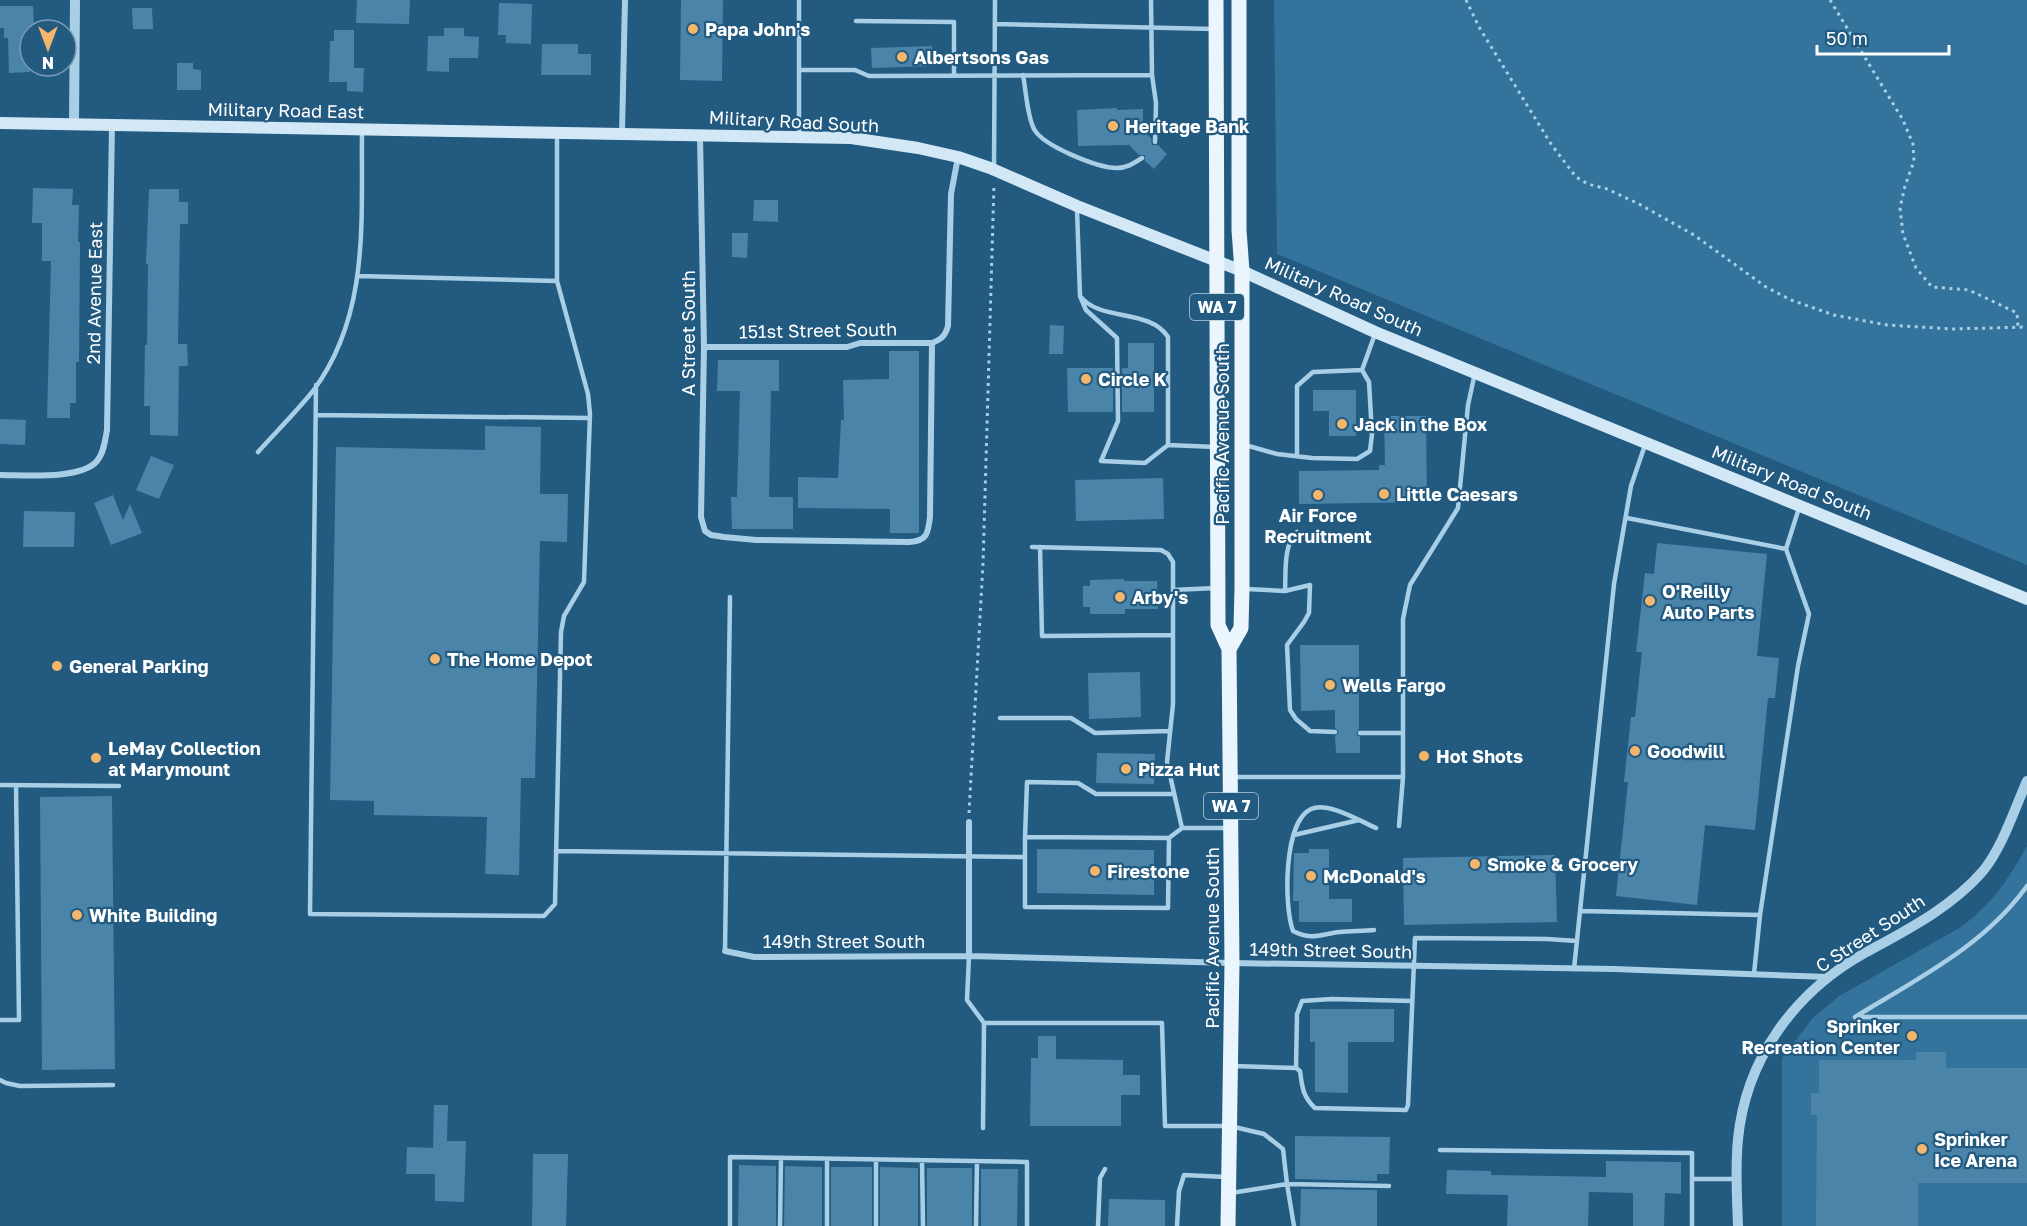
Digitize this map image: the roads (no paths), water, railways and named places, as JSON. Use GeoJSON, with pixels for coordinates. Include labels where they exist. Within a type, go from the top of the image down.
{"type":"FeatureCollection","features":[{"type":"Feature","properties":{"kind":"main road","name":"Pacific Avenue South"},"geometry":{"type":"LineString","coordinates":[[1216,0],[1218,625],[1229,650],[1232,828],[1228,1226]]}},
{"type":"Feature","properties":{"kind":"main road","name":"Pacific Avenue South"},"geometry":{"type":"LineString","coordinates":[[1229,650],[1241,628],[1242,588],[1239,0]]}},
{"type":"Feature","properties":{"kind":"main road","name":"Military Road East"},"geometry":{"type":"LineString","coordinates":[[0,123],[622,133]]}},
{"type":"Feature","properties":{"kind":"main road","name":"Military Road South"},"geometry":{"type":"LineString","coordinates":[[622,133],[851,138],[918,148],[958,157],[1218,261],[1375,332],[2027,599]]}},
{"type":"Feature","properties":{"kind":"street"},"geometry":{"type":"LineString","coordinates":[[74,124],[75,0]]}},
{"type":"Feature","properties":{"kind":"street"},"geometry":{"type":"LineString","coordinates":[[622,133],[625,0]]}},
{"type":"Feature","properties":{"kind":"street","name":"2nd Avenue East"},"geometry":{"type":"LineString","coordinates":[[0,475],[70,473],[84,470],[97,461],[102,453],[107,430],[112,124]]}},
{"type":"Feature","properties":{"kind":"street","name":"A Street South"},"geometry":{"type":"LineString","coordinates":[[700,135],[704,346],[701,517],[705,531],[711,535],[756,540],[909,542],[919,541],[926,537],[930,517],[932,343]]}},
{"type":"Feature","properties":{"kind":"street"},"geometry":{"type":"LineString","coordinates":[[932,343],[945,335],[948,326],[951,194],[958,157]]}},
{"type":"Feature","properties":{"kind":"street","name":"151st Street South"},"geometry":{"type":"LineString","coordinates":[[704,346],[847,347],[860,343],[932,343]]}},
{"type":"Feature","properties":{"kind":"street","name":"C Street South"},"geometry":{"type":"LineString","coordinates":[[1738,1226],[1738,1139],[1741,1115],[1760,1059],[1789,1014],[1829,977],[1932,914],[1972,882],[1984,869],[1999,844],[2027,781]]}},
{"type":"Feature","properties":{"kind":"street"},"geometry":{"type":"LineString","coordinates":[[969,822],[969,956]]}},
{"type":"Feature","properties":{"kind":"street","name":"149th Street South"},"geometry":{"type":"LineString","coordinates":[[724,951],[754,957],[969,956],[1829,977]]}},
{"type":"Feature","properties":{"kind":"lane"},"geometry":{"type":"LineString","coordinates":[[799,0],[799,137]]}},
{"type":"Feature","properties":{"kind":"lane"},"geometry":{"type":"LineString","coordinates":[[994,170],[995,0]]}},
{"type":"Feature","properties":{"kind":"lane"},"geometry":{"type":"LineString","coordinates":[[1151,0],[1155,142]]}},
{"type":"Feature","properties":{"kind":"lane"},"geometry":{"type":"LineString","coordinates":[[856,21],[954,22],[954,75]]}},
{"type":"Feature","properties":{"kind":"lane"},"geometry":{"type":"LineString","coordinates":[[995,24],[1216,29]]}},
{"type":"Feature","properties":{"kind":"lane"},"geometry":{"type":"LineString","coordinates":[[799,70],[855,70],[869,76],[1152,75]]}},
{"type":"Feature","properties":{"kind":"lane"},"geometry":{"type":"LineString","coordinates":[[1023,75],[1035,131],[1054,147],[1107,167],[1119,168],[1142,158]]}},
{"type":"Feature","properties":{"kind":"lane"},"geometry":{"type":"LineString","coordinates":[[258,452],[316,385],[342,339],[351,314],[358,276],[362,129]]}},
{"type":"Feature","properties":{"kind":"lane"},"geometry":{"type":"LineString","coordinates":[[316,385],[310,914],[544,916],[555,904],[561,632],[564,616],[584,582],[589,418],[588,394],[557,281],[557,132]]}},
{"type":"Feature","properties":{"kind":"lane"},"geometry":{"type":"LineString","coordinates":[[1077,206],[1080,296],[1086,310],[1117,338],[1118,420],[1101,461],[1145,463],[1168,445],[1218,447]]}},
{"type":"Feature","properties":{"kind":"lane"},"geometry":{"type":"LineString","coordinates":[[358,276],[557,281]]}},
{"type":"Feature","properties":{"kind":"lane"},"geometry":{"type":"LineString","coordinates":[[1080,296],[1089,305],[1150,323],[1167,334],[1169,340],[1168,445]]}},
{"type":"Feature","properties":{"kind":"lane"},"geometry":{"type":"LineString","coordinates":[[1242,444],[1277,454],[1298,456],[1357,459],[1370,451],[1372,434],[1369,382],[1362,370],[1375,332]]}},
{"type":"Feature","properties":{"kind":"lane"},"geometry":{"type":"LineString","coordinates":[[1298,456],[1297,386],[1313,372],[1362,370]]}},
{"type":"Feature","properties":{"kind":"lane"},"geometry":{"type":"LineString","coordinates":[[1400,826],[1403,777],[1403,619],[1410,585],[1458,508],[1468,405],[1476,373]]}},
{"type":"Feature","properties":{"kind":"lane"},"geometry":{"type":"LineString","coordinates":[[316,415],[589,418]]}},
{"type":"Feature","properties":{"kind":"lane"},"geometry":{"type":"LineString","coordinates":[[1574,969],[1614,584],[1631,486],[1646,442]]}},
{"type":"Feature","properties":{"kind":"lane"},"geometry":{"type":"LineString","coordinates":[[1754,974],[1760,915],[1798,666],[1809,614],[1786,549],[1800,505]]}},
{"type":"Feature","properties":{"kind":"lane"},"geometry":{"type":"LineString","coordinates":[[1627,518],[1786,549]]}},
{"type":"Feature","properties":{"kind":"lane"},"geometry":{"type":"LineString","coordinates":[[1285,591],[1288,551],[1292,537],[1297,532]]}},
{"type":"Feature","properties":{"kind":"lane"},"geometry":{"type":"LineString","coordinates":[[1032,547],[1161,550],[1168,554],[1173,562],[1173,704],[1167,762],[1182,828]]}},
{"type":"Feature","properties":{"kind":"lane"},"geometry":{"type":"LineString","coordinates":[[1040,547],[1042,636],[1173,635]]}},
{"type":"Feature","properties":{"kind":"lane"},"geometry":{"type":"LineString","coordinates":[[1242,588],[1285,591],[1310,585],[1309,613],[1287,645],[1290,710],[1296,719],[1310,731],[1335,732]]}},
{"type":"Feature","properties":{"kind":"lane"},"geometry":{"type":"LineString","coordinates":[[1173,590],[1219,588]]}},
{"type":"Feature","properties":{"kind":"lane"},"geometry":{"type":"LineString","coordinates":[[724,951],[730,597]]}},
{"type":"Feature","properties":{"kind":"lane"},"geometry":{"type":"LineString","coordinates":[[1000,718],[1071,718],[1095,733],[1170,731]]}},
{"type":"Feature","properties":{"kind":"lane"},"geometry":{"type":"LineString","coordinates":[[1359,733],[1403,733]]}},
{"type":"Feature","properties":{"kind":"lane"},"geometry":{"type":"LineString","coordinates":[[1231,777],[1403,777]]}},
{"type":"Feature","properties":{"kind":"lane"},"geometry":{"type":"LineString","coordinates":[[1170,838],[1168,908],[1025,907],[1027,782],[1078,783],[1096,794],[1173,794]]}},
{"type":"Feature","properties":{"kind":"lane"},"geometry":{"type":"LineString","coordinates":[[0,785],[119,786]]}},
{"type":"Feature","properties":{"kind":"lane"},"geometry":{"type":"LineString","coordinates":[[0,1020],[19,1020],[16,786]]}},
{"type":"Feature","properties":{"kind":"lane"},"geometry":{"type":"LineString","coordinates":[[1374,930],[1339,932],[1319,937],[1304,937],[1293,931],[1289,921],[1287,861],[1301,817],[1311,809],[1323,807],[1376,828]]}},
{"type":"Feature","properties":{"kind":"lane"},"geometry":{"type":"LineString","coordinates":[[1294,835],[1359,820]]}},
{"type":"Feature","properties":{"kind":"lane"},"geometry":{"type":"LineString","coordinates":[[1025,837],[1170,838],[1182,828],[1232,828]]}},
{"type":"Feature","properties":{"kind":"lane"},"geometry":{"type":"LineString","coordinates":[[556,851],[1025,857]]}},
{"type":"Feature","properties":{"kind":"lane"},"geometry":{"type":"LineString","coordinates":[[2027,886],[2010,908],[1975,941],[1855,1017],[2027,1017]]}},
{"type":"Feature","properties":{"kind":"lane"},"geometry":{"type":"LineString","coordinates":[[1580,911],[1760,915]]}},
{"type":"Feature","properties":{"kind":"lane"},"geometry":{"type":"LineString","coordinates":[[1231,1066],[1296,1068],[1300,1071],[1301,1086],[1306,1099],[1315,1108],[1406,1110],[1415,938],[1577,941]]}},
{"type":"Feature","properties":{"kind":"lane"},"geometry":{"type":"LineString","coordinates":[[969,956],[967,1000],[984,1023],[983,1128]]}},
{"type":"Feature","properties":{"kind":"lane"},"geometry":{"type":"LineString","coordinates":[[1296,1068],[1298,1014],[1302,1001],[1332,999],[1412,1001]]}},
{"type":"Feature","properties":{"kind":"lane"},"geometry":{"type":"LineString","coordinates":[[984,1023],[1162,1023],[1165,1126],[1230,1126],[1264,1134],[1283,1149],[1294,1226]]}},
{"type":"Feature","properties":{"kind":"lane"},"geometry":{"type":"LineString","coordinates":[[0,1080],[20,1086],[113,1085]]}},
{"type":"Feature","properties":{"kind":"lane"},"geometry":{"type":"LineString","coordinates":[[1440,1150],[1692,1153],[1692,1226]]}},
{"type":"Feature","properties":{"kind":"lane"},"geometry":{"type":"LineString","coordinates":[[730,1226],[730,1157],[1027,1162],[1027,1226]]}},
{"type":"Feature","properties":{"kind":"lane"},"geometry":{"type":"LineString","coordinates":[[780,1226],[781,1158]]}},
{"type":"Feature","properties":{"kind":"lane"},"geometry":{"type":"LineString","coordinates":[[827,1159],[827,1226]]}},
{"type":"Feature","properties":{"kind":"lane"},"geometry":{"type":"LineString","coordinates":[[876,1160],[876,1226]]}},
{"type":"Feature","properties":{"kind":"lane"},"geometry":{"type":"LineString","coordinates":[[922,1161],[923,1226]]}},
{"type":"Feature","properties":{"kind":"lane"},"geometry":{"type":"LineString","coordinates":[[976,1226],[977,1162]]}},
{"type":"Feature","properties":{"kind":"lane"},"geometry":{"type":"LineString","coordinates":[[1098,1226],[1100,1178],[1105,1169]]}},
{"type":"Feature","properties":{"kind":"lane"},"geometry":{"type":"LineString","coordinates":[[1177,1226],[1179,1191],[1184,1175],[1229,1177]]}},
{"type":"Feature","properties":{"kind":"lane"},"geometry":{"type":"LineString","coordinates":[[1692,1179],[1737,1179]]}},
{"type":"Feature","properties":{"kind":"lane"},"geometry":{"type":"LineString","coordinates":[[1228,1194],[1287,1184],[1389,1186]]}},
{"type":"Feature","properties":{"kind":"place","name":"Papa John's"},"geometry":{"type":"Point","coordinates":[693,29]}},
{"type":"Feature","properties":{"kind":"place","name":"Albertsons Gas"},"geometry":{"type":"Point","coordinates":[902,57]}},
{"type":"Feature","properties":{"kind":"place","name":"Heritage Bank"},"geometry":{"type":"Point","coordinates":[1113,126]}},
{"type":"Feature","properties":{"kind":"place","name":"Circle K"},"geometry":{"type":"Point","coordinates":[1086,379]}},
{"type":"Feature","properties":{"kind":"place","name":"Jack in the Box"},"geometry":{"type":"Point","coordinates":[1342,424]}},
{"type":"Feature","properties":{"kind":"place","name":"Little Caesars"},"geometry":{"type":"Point","coordinates":[1384,494]}},
{"type":"Feature","properties":{"kind":"place","name":"Air Force Recruitment"},"geometry":{"type":"Point","coordinates":[1318,495]}},
{"type":"Feature","properties":{"kind":"place","name":"Arby's"},"geometry":{"type":"Point","coordinates":[1120,597]}},
{"type":"Feature","properties":{"kind":"place","name":"O'Reilly Auto Parts"},"geometry":{"type":"Point","coordinates":[1650,601]}},
{"type":"Feature","properties":{"kind":"place","name":"The Home Depot"},"geometry":{"type":"Point","coordinates":[435,659]}},
{"type":"Feature","properties":{"kind":"place","name":"General Parking"},"geometry":{"type":"Point","coordinates":[57,666]}},
{"type":"Feature","properties":{"kind":"place","name":"Wells Fargo"},"geometry":{"type":"Point","coordinates":[1330,685]}},
{"type":"Feature","properties":{"kind":"place","name":"Goodwill"},"geometry":{"type":"Point","coordinates":[1635,751]}},
{"type":"Feature","properties":{"kind":"place","name":"Hot Shots"},"geometry":{"type":"Point","coordinates":[1424,756]}},
{"type":"Feature","properties":{"kind":"place","name":"LeMay Collection at Marymount"},"geometry":{"type":"Point","coordinates":[96,758]}},
{"type":"Feature","properties":{"kind":"place","name":"Pizza Hut"},"geometry":{"type":"Point","coordinates":[1126,769]}},
{"type":"Feature","properties":{"kind":"place","name":"Smoke & Grocery"},"geometry":{"type":"Point","coordinates":[1475,864]}},
{"type":"Feature","properties":{"kind":"place","name":"Firestone"},"geometry":{"type":"Point","coordinates":[1095,871]}},
{"type":"Feature","properties":{"kind":"place","name":"McDonald's"},"geometry":{"type":"Point","coordinates":[1311,876]}},
{"type":"Feature","properties":{"kind":"place","name":"White Building"},"geometry":{"type":"Point","coordinates":[77,915]}},
{"type":"Feature","properties":{"kind":"place","name":"Sprinker Recreation Center"},"geometry":{"type":"Point","coordinates":[1912,1036]}},
{"type":"Feature","properties":{"kind":"place","name":"Sprinker Ice Arena"},"geometry":{"type":"Point","coordinates":[1922,1149]}}]}
